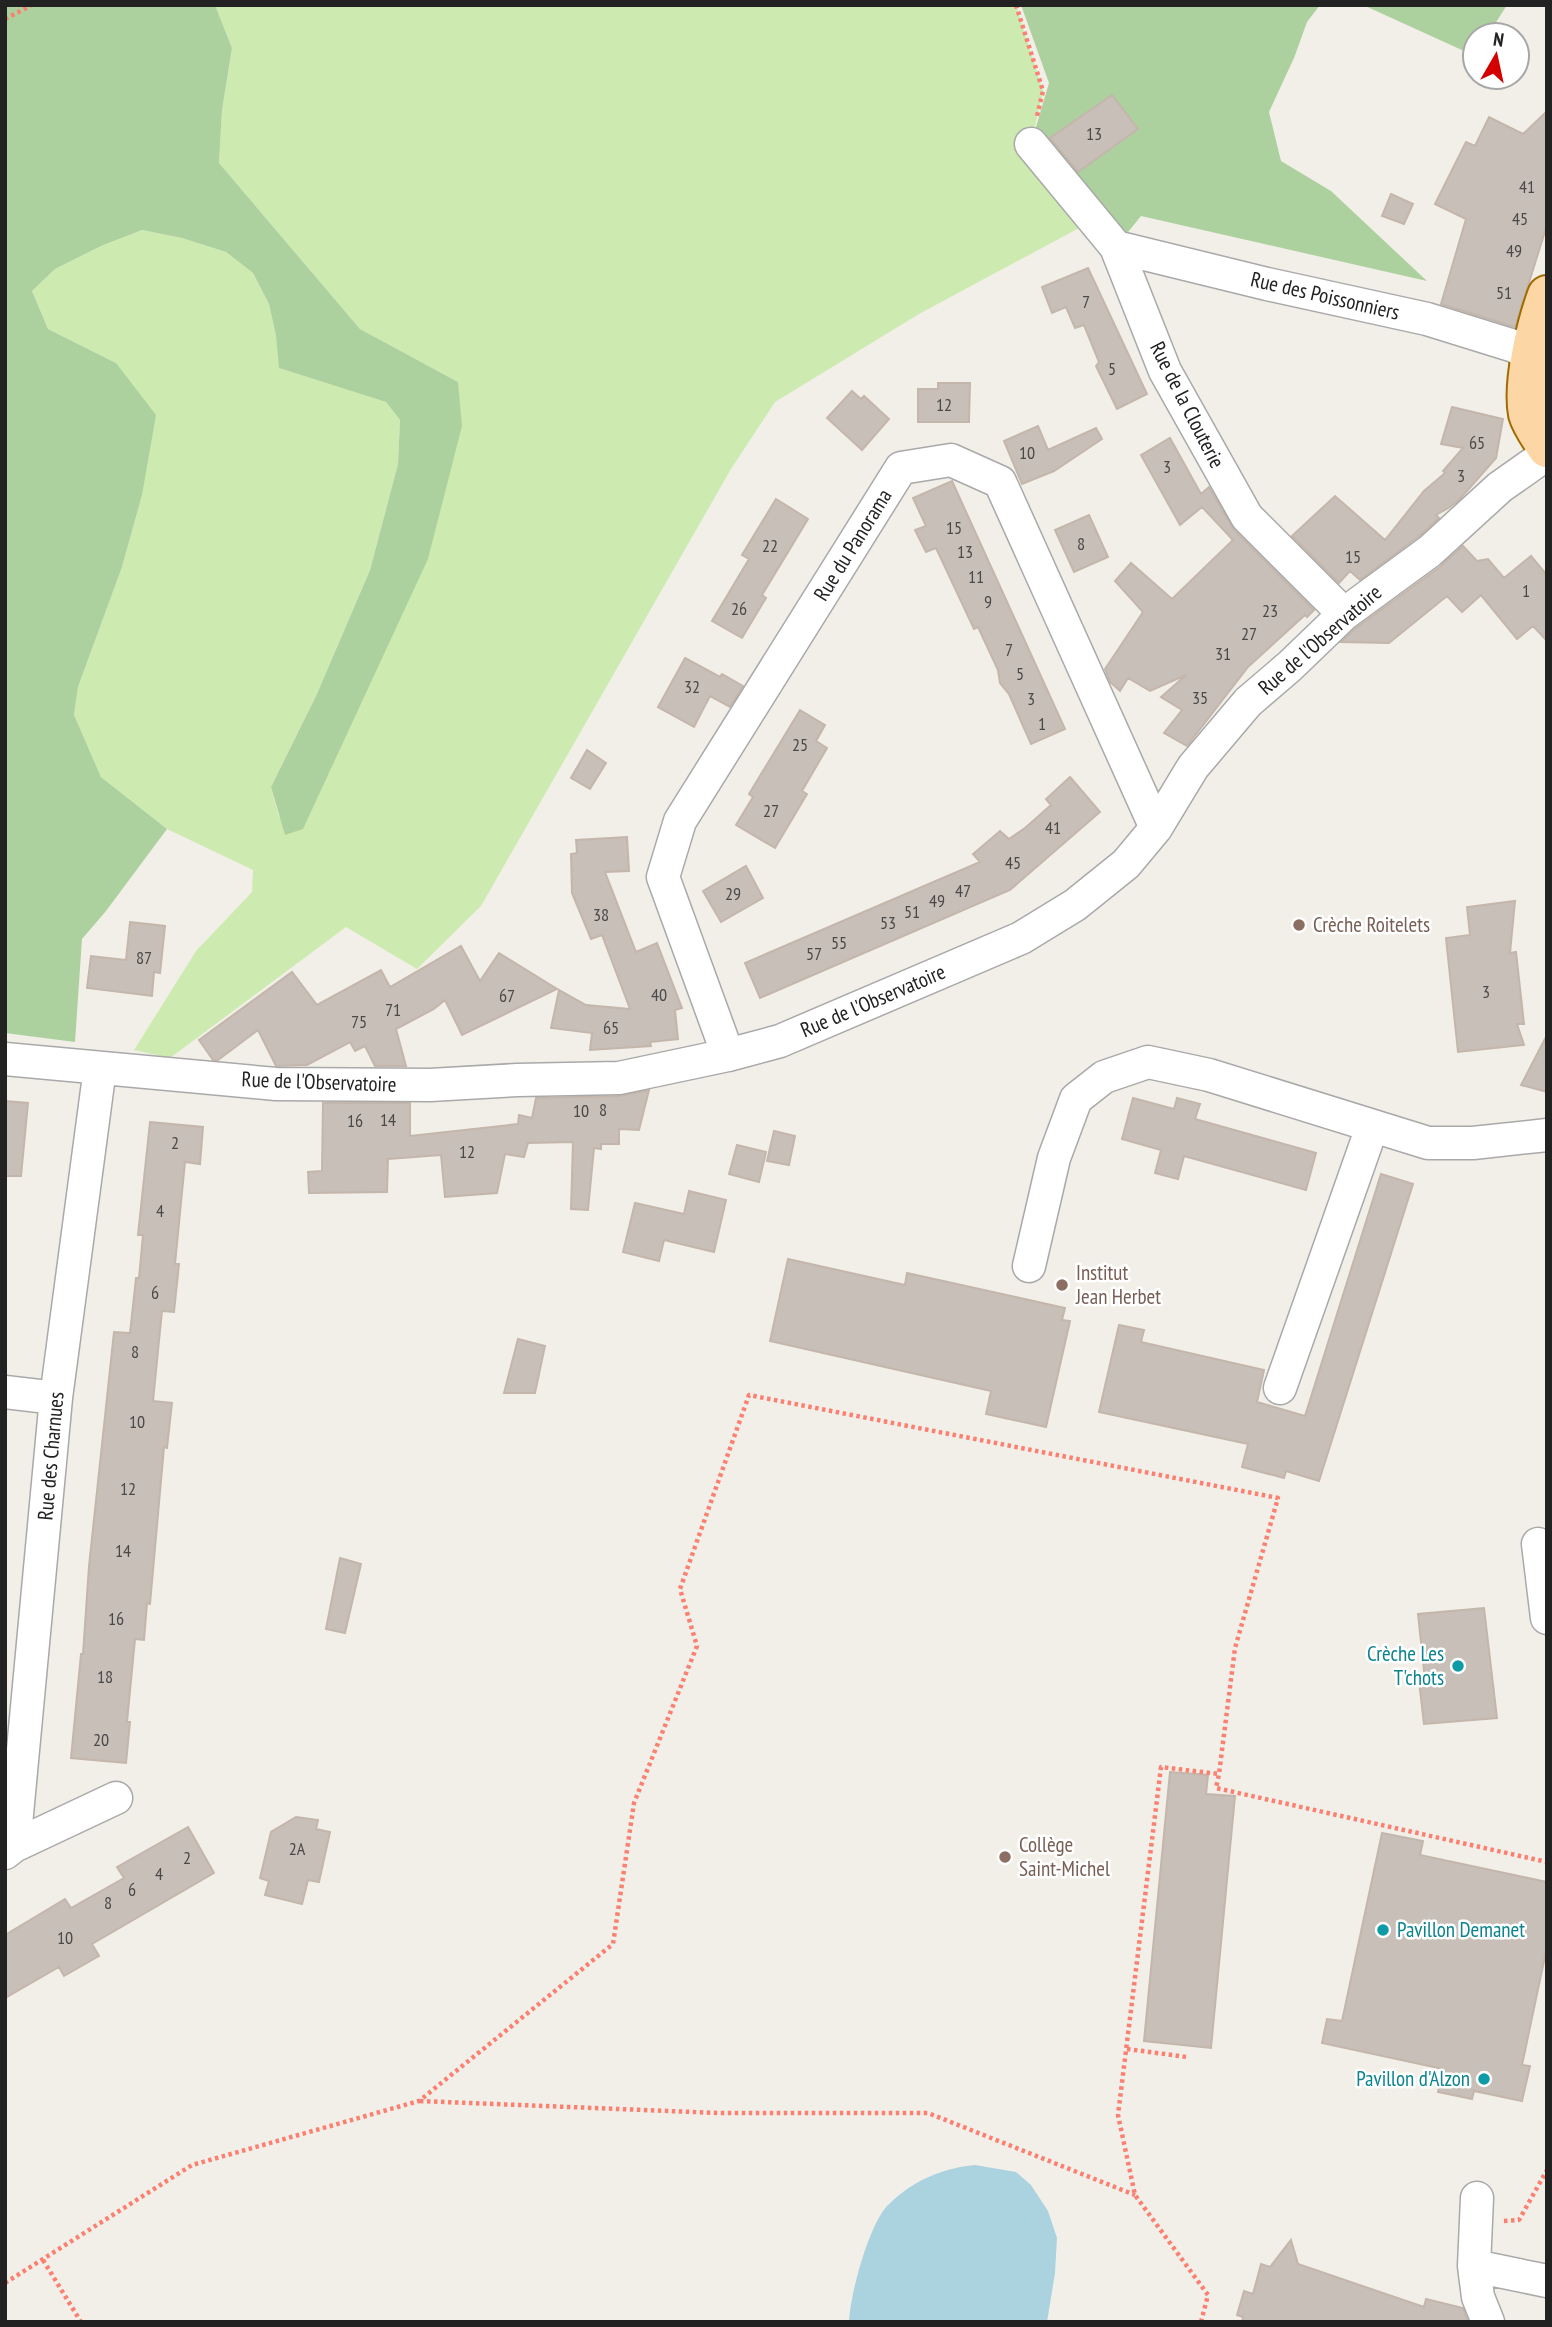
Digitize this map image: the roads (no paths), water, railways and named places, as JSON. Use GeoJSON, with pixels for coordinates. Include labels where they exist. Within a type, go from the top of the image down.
{"type":"FeatureCollection","features":[{"type":"Feature","properties":{"kind":"main road"},"geometry":{"type":"LineString","coordinates":[[1547,295],[1539,316],[1539,365],[1528,384],[1528,416],[1547,448]]}},
{"type":"Feature","properties":{"kind":"street","name":"Rue de la Clouterie"},"geometry":{"type":"LineString","coordinates":[[1031,144],[1116,247],[1164,371],[1247,517],[1344,614]]}},
{"type":"Feature","properties":{"kind":"street","name":"Rue des Poissonniers"},"geometry":{"type":"LineString","coordinates":[[1116,247],[1427,319],[1514,346],[1539,365]]}},
{"type":"Feature","properties":{"kind":"street","name":"Rue de l'Observatoire"},"geometry":{"type":"LineString","coordinates":[[5,1059],[276,1084],[430,1085],[619,1078],[780,1041],[1021,938],[1075,905],[1126,864],[1156,828],[1193,767],[1248,702],[1344,614],[1430,551],[1500,487],[1547,454]]}},
{"type":"Feature","properties":{"kind":"street","name":"Rue du Panorama"},"geometry":{"type":"LineString","coordinates":[[728,1055],[663,877],[680,821],[901,468],[951,460],[1000,482],[1156,828]]}},
{"type":"Feature","properties":{"kind":"street"},"geometry":{"type":"LineString","coordinates":[[1029,1266],[1054,1158],[1076,1099],[1104,1077],[1148,1062],[1209,1075],[1428,1143],[1473,1143],[1547,1135]]}},
{"type":"Feature","properties":{"kind":"street","name":"Rue des Charnues"},"geometry":{"type":"LineString","coordinates":[[10,1850],[56,1398],[100,1068]]}},
{"type":"Feature","properties":{"kind":"street"},"geometry":{"type":"LineString","coordinates":[[1280,1388],[1372,1126]]}},
{"type":"Feature","properties":{"kind":"street"},"geometry":{"type":"LineString","coordinates":[[5,1392],[56,1398]]}},
{"type":"Feature","properties":{"kind":"street"},"geometry":{"type":"LineString","coordinates":[[1538,1544],[1547,1618]]}},
{"type":"Feature","properties":{"kind":"street"},"geometry":{"type":"LineString","coordinates":[[10,1850],[116,1798]]}},
{"type":"Feature","properties":{"kind":"street"},"geometry":{"type":"LineString","coordinates":[[1477,2211],[1474,2266],[1478,2297],[1488,2322]]}},
{"type":"Feature","properties":{"kind":"street"},"geometry":{"type":"LineString","coordinates":[[1474,2266],[1547,2281]]}},
{"type":"Feature","properties":{"kind":"water"},"geometry":{"type":"Polygon","coordinates":[[[975,2165],[1016,2172],[1031,2185],[1048,2211],[1057,2238],[1055,2273],[1047,2322],[849,2322],[862,2260],[874,2227],[888,2205],[907,2189],[928,2177],[975,2165]]]}},
{"type":"Feature","properties":{"kind":"place","name":"Crèche Roitelets"},"geometry":{"type":"Point","coordinates":[1299,925]}},
{"type":"Feature","properties":{"kind":"place","name":"Institut Jean Herbet"},"geometry":{"type":"Point","coordinates":[1062,1285]}},
{"type":"Feature","properties":{"kind":"place","name":"Crèche Les T'chots"},"geometry":{"type":"Point","coordinates":[1458,1666]}},
{"type":"Feature","properties":{"kind":"place","name":"Collège Saint-Michel"},"geometry":{"type":"Point","coordinates":[1005,1857]}},
{"type":"Feature","properties":{"kind":"place","name":"Pavillon Demanet"},"geometry":{"type":"Point","coordinates":[1383,1930]}},
{"type":"Feature","properties":{"kind":"place","name":"Pavillon d'Alzon"},"geometry":{"type":"Point","coordinates":[1484,2079]}}]}
